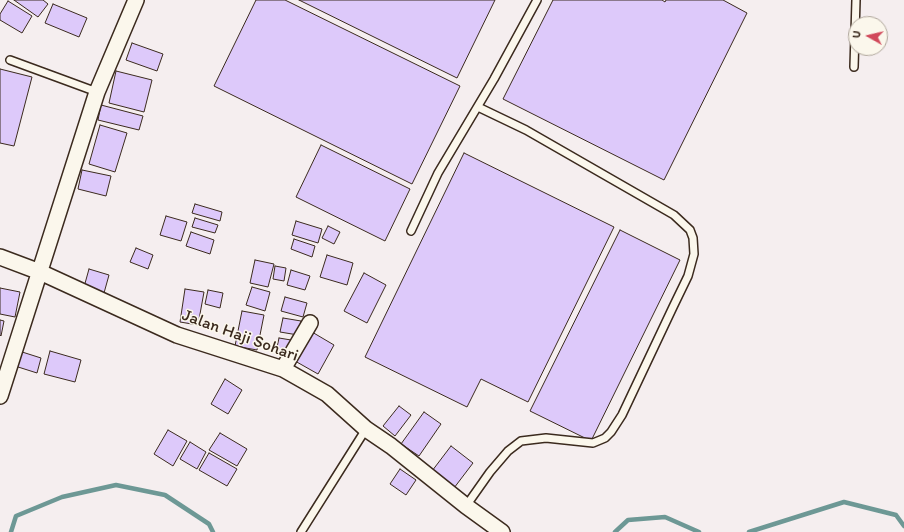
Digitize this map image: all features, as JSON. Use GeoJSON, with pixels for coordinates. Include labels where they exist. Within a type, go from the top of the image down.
{"type":"FeatureCollection","features":[{"type":"Feature","properties":{"kind":"street"},"geometry":{"type":"LineString","coordinates":[[0,396],[96,92],[136,0]]}},
{"type":"Feature","properties":{"kind":"street","name":"Jalan Haji Sohari"},"geometry":{"type":"LineString","coordinates":[[0,257],[40,272],[177,335],[283,369],[327,394],[366,429],[391,446],[466,506],[502,532]]}},
{"type":"Feature","properties":{"kind":"street"},"geometry":{"type":"LineString","coordinates":[[283,369],[310,323]]}},
{"type":"Feature","properties":{"kind":"lane"},"geometry":{"type":"LineString","coordinates":[[411,232],[438,173],[478,107],[537,0]]}},
{"type":"Feature","properties":{"kind":"lane"},"geometry":{"type":"LineString","coordinates":[[854,67],[856,0]]}},
{"type":"Feature","properties":{"kind":"lane"},"geometry":{"type":"LineString","coordinates":[[10,60],[96,92]]}},
{"type":"Feature","properties":{"kind":"lane"},"geometry":{"type":"LineString","coordinates":[[466,506],[490,472],[508,451],[521,441],[546,438],[593,443],[604,438],[611,432],[622,415],[688,276],[694,254],[693,238],[690,230],[674,214],[526,130],[478,107]]}},
{"type":"Feature","properties":{"kind":"lane"},"geometry":{"type":"LineString","coordinates":[[302,532],[366,429]]}},
{"type":"Feature","properties":{"kind":"building"},"geometry":{"type":"Polygon","coordinates":[[[14,0],[43,0],[48,4],[38,17],[14,0]]]}},
{"type":"Feature","properties":{"kind":"building"},"geometry":{"type":"Polygon","coordinates":[[[256,0],[285,0],[460,86],[412,184],[214,86],[256,0]]]}},
{"type":"Feature","properties":{"kind":"building"},"geometry":{"type":"Polygon","coordinates":[[[299,0],[495,0],[457,78],[299,0]]]}},
{"type":"Feature","properties":{"kind":"building"},"geometry":{"type":"Polygon","coordinates":[[[553,0],[662,0],[665,2],[666,0],[723,0],[747,13],[664,180],[503,99],[553,0]]]}},
{"type":"Feature","properties":{"kind":"building"},"geometry":{"type":"Polygon","coordinates":[[[8,1],[32,16],[22,33],[0,20],[0,14],[8,1]]]}},
{"type":"Feature","properties":{"kind":"building"},"geometry":{"type":"Polygon","coordinates":[[[53,4],[87,18],[79,37],[45,23],[53,4]]]}},
{"type":"Feature","properties":{"kind":"building"},"geometry":{"type":"Polygon","coordinates":[[[132,43],[163,54],[157,71],[126,60],[132,43]]]}},
{"type":"Feature","properties":{"kind":"building"},"geometry":{"type":"Polygon","coordinates":[[[0,69],[32,77],[14,146],[0,143],[0,69]]]}},
{"type":"Feature","properties":{"kind":"building"},"geometry":{"type":"Polygon","coordinates":[[[116,71],[152,80],[144,112],[109,103],[116,71]]]}},
{"type":"Feature","properties":{"kind":"building"},"geometry":{"type":"Polygon","coordinates":[[[101,105],[143,116],[139,130],[98,120],[101,105]]]}},
{"type":"Feature","properties":{"kind":"building"},"geometry":{"type":"Polygon","coordinates":[[[100,125],[127,133],[115,172],[89,164],[100,125]]]}},
{"type":"Feature","properties":{"kind":"building"},"geometry":{"type":"Polygon","coordinates":[[[321,145],[410,189],[385,241],[296,197],[321,145]]]}},
{"type":"Feature","properties":{"kind":"building"},"geometry":{"type":"Polygon","coordinates":[[[464,153],[614,227],[528,402],[481,379],[467,407],[365,357],[464,153]]]}},
{"type":"Feature","properties":{"kind":"building"},"geometry":{"type":"Polygon","coordinates":[[[82,170],[111,176],[106,196],[78,189],[82,170]]]}},
{"type":"Feature","properties":{"kind":"building"},"geometry":{"type":"Polygon","coordinates":[[[195,204],[222,212],[220,221],[192,213],[195,204]]]}},
{"type":"Feature","properties":{"kind":"building"},"geometry":{"type":"Polygon","coordinates":[[[166,216],[187,222],[181,241],[160,235],[166,216]]]}},
{"type":"Feature","properties":{"kind":"building"},"geometry":{"type":"Polygon","coordinates":[[[195,218],[218,225],[215,233],[192,227],[195,218]]]}},
{"type":"Feature","properties":{"kind":"building"},"geometry":{"type":"Polygon","coordinates":[[[296,221],[322,229],[318,243],[292,235],[296,221]]]}},
{"type":"Feature","properties":{"kind":"building"},"geometry":{"type":"Polygon","coordinates":[[[328,226],[340,232],[334,244],[322,238],[328,226]]]}},
{"type":"Feature","properties":{"kind":"building"},"geometry":{"type":"Polygon","coordinates":[[[620,230],[680,260],[591,441],[530,411],[620,230]]]}},
{"type":"Feature","properties":{"kind":"building"},"geometry":{"type":"Polygon","coordinates":[[[191,232],[214,240],[210,254],[186,246],[191,232]]]}},
{"type":"Feature","properties":{"kind":"building"},"geometry":{"type":"Polygon","coordinates":[[[294,239],[315,246],[312,257],[291,249],[294,239]]]}},
{"type":"Feature","properties":{"kind":"building"},"geometry":{"type":"Polygon","coordinates":[[[136,248],[153,255],[148,269],[130,262],[136,248]]]}},
{"type":"Feature","properties":{"kind":"building"},"geometry":{"type":"Polygon","coordinates":[[[327,255],[353,263],[347,285],[320,277],[327,255]]]}},
{"type":"Feature","properties":{"kind":"building"},"geometry":{"type":"Polygon","coordinates":[[[255,260],[274,264],[268,287],[250,283],[255,260]]]}},
{"type":"Feature","properties":{"kind":"building"},"geometry":{"type":"Polygon","coordinates":[[[275,266],[286,268],[284,281],[273,279],[275,266]]]}},
{"type":"Feature","properties":{"kind":"building"},"geometry":{"type":"Polygon","coordinates":[[[89,269],[109,275],[104,293],[84,287],[89,269]]]}},
{"type":"Feature","properties":{"kind":"building"},"geometry":{"type":"Polygon","coordinates":[[[291,270],[310,276],[305,290],[287,285],[291,270]]]}},
{"type":"Feature","properties":{"kind":"building"},"geometry":{"type":"Polygon","coordinates":[[[364,273],[386,285],[367,323],[344,311],[364,273]]]}},
{"type":"Feature","properties":{"kind":"building"},"geometry":{"type":"Polygon","coordinates":[[[252,287],[270,292],[265,311],[246,305],[252,287]]]}},
{"type":"Feature","properties":{"kind":"building"},"geometry":{"type":"Polygon","coordinates":[[[0,288],[20,292],[15,317],[0,314],[0,288]]]}},
{"type":"Feature","properties":{"kind":"building"},"geometry":{"type":"Polygon","coordinates":[[[185,289],[204,292],[198,325],[180,322],[185,289]]]}},
{"type":"Feature","properties":{"kind":"building"},"geometry":{"type":"Polygon","coordinates":[[[208,290],[223,293],[220,308],[205,304],[208,290]]]}},
{"type":"Feature","properties":{"kind":"building"},"geometry":{"type":"Polygon","coordinates":[[[285,297],[307,303],[303,317],[281,311],[285,297]]]}},
{"type":"Feature","properties":{"kind":"building"},"geometry":{"type":"Polygon","coordinates":[[[242,311],[264,315],[257,350],[235,346],[242,311]]]}},
{"type":"Feature","properties":{"kind":"building"},"geometry":{"type":"Polygon","coordinates":[[[283,318],[301,321],[298,335],[280,332],[283,318]]]}},
{"type":"Feature","properties":{"kind":"building"},"geometry":{"type":"Polygon","coordinates":[[[0,320],[4,321],[1,336],[0,335],[0,320]]]}},
{"type":"Feature","properties":{"kind":"building"},"geometry":{"type":"Polygon","coordinates":[[[312,332],[334,345],[318,374],[295,361],[312,332]]]}},
{"type":"Feature","properties":{"kind":"building"},"geometry":{"type":"Polygon","coordinates":[[[279,338],[291,340],[288,354],[276,352],[279,338]]]}},
{"type":"Feature","properties":{"kind":"building"},"geometry":{"type":"Polygon","coordinates":[[[19,351],[41,358],[37,373],[15,366],[19,351]]]}},
{"type":"Feature","properties":{"kind":"building"},"geometry":{"type":"Polygon","coordinates":[[[50,351],[81,360],[75,382],[44,374],[50,351]]]}},
{"type":"Feature","properties":{"kind":"building"},"geometry":{"type":"Polygon","coordinates":[[[225,379],[242,390],[228,414],[211,404],[225,379]]]}},
{"type":"Feature","properties":{"kind":"building"},"geometry":{"type":"Polygon","coordinates":[[[399,406],[411,415],[395,436],[383,426],[399,406]]]}},
{"type":"Feature","properties":{"kind":"building"},"geometry":{"type":"Polygon","coordinates":[[[424,412],[441,424],[419,456],[401,444],[424,412]]]}},
{"type":"Feature","properties":{"kind":"building"},"geometry":{"type":"Polygon","coordinates":[[[168,430],[187,441],[173,466],[154,454],[168,430]]]}},
{"type":"Feature","properties":{"kind":"building"},"geometry":{"type":"Polygon","coordinates":[[[220,433],[247,449],[237,466],[209,450],[220,433]]]}},
{"type":"Feature","properties":{"kind":"building"},"geometry":{"type":"Polygon","coordinates":[[[190,442],[206,452],[197,469],[180,459],[190,442]]]}},
{"type":"Feature","properties":{"kind":"building"},"geometry":{"type":"Polygon","coordinates":[[[451,446],[473,463],[454,488],[432,471],[451,446]]]}},
{"type":"Feature","properties":{"kind":"building"},"geometry":{"type":"Polygon","coordinates":[[[209,453],[237,469],[227,486],[199,470],[209,453]]]}},
{"type":"Feature","properties":{"kind":"building"},"geometry":{"type":"Polygon","coordinates":[[[400,469],[416,480],[406,495],[390,484],[400,469]]]}},
{"type":"Feature","properties":{"kind":"waterway"},"geometry":{"type":"LineString","coordinates":[[11,532],[16,516],[62,497],[116,485],[165,495],[209,524],[213,532]]}},
{"type":"Feature","properties":{"kind":"waterway"},"geometry":{"type":"LineString","coordinates":[[749,532],[844,502],[896,515],[904,526]]}},
{"type":"Feature","properties":{"kind":"waterway"},"geometry":{"type":"LineString","coordinates":[[615,532],[628,520],[665,517],[699,532]]}}]}
